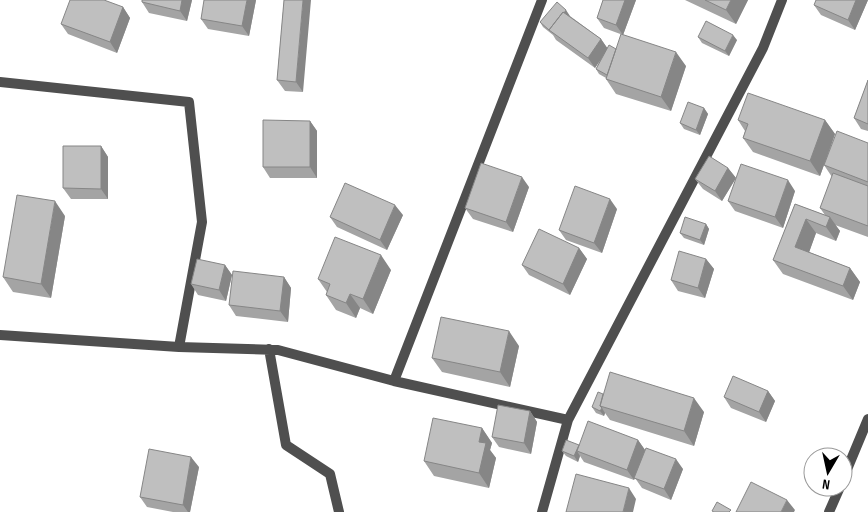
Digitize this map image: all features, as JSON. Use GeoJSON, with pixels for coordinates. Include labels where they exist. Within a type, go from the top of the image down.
{"type":"FeatureCollection","features":[{"type":"Feature","properties":{"kind":"street"},"geometry":{"type":"LineString","coordinates":[[394,382],[542,0]]}},
{"type":"Feature","properties":{"kind":"street"},"geometry":{"type":"LineString","coordinates":[[542,512],[568,420],[764,48],[782,0]]}},
{"type":"Feature","properties":{"kind":"street"},"geometry":{"type":"LineString","coordinates":[[0,82],[189,102],[202,222],[179,347]]}},
{"type":"Feature","properties":{"kind":"street"},"geometry":{"type":"LineString","coordinates":[[0,335],[179,347],[278,350],[394,382],[568,420]]}},
{"type":"Feature","properties":{"kind":"street"},"geometry":{"type":"LineString","coordinates":[[269,350],[286,445],[330,474],[339,512]]}},
{"type":"Feature","properties":{"kind":"street"},"geometry":{"type":"LineString","coordinates":[[853,455],[868,419]]}},
{"type":"Feature","properties":{"kind":"street"},"geometry":{"type":"LineString","coordinates":[[829,512],[836,497]]}},
{"type":"Feature","properties":{"kind":"building"},"geometry":{"type":"Polygon","coordinates":[[[70,0],[104,0],[123,7],[110,42],[61,24],[70,0]]]}},
{"type":"Feature","properties":{"kind":"building"},"geometry":{"type":"Polygon","coordinates":[[[142,0],[182,0],[180,11],[142,2],[142,0]]]}},
{"type":"Feature","properties":{"kind":"building"},"geometry":{"type":"Polygon","coordinates":[[[204,0],[247,0],[242,26],[201,19],[204,0]]]}},
{"type":"Feature","properties":{"kind":"building"},"geometry":{"type":"Polygon","coordinates":[[[284,0],[303,0],[296,82],[277,80],[284,0]]]}},
{"type":"Feature","properties":{"kind":"building"},"geometry":{"type":"Polygon","coordinates":[[[603,0],[625,0],[616,25],[597,18],[603,0]]]}},
{"type":"Feature","properties":{"kind":"building"},"geometry":{"type":"Polygon","coordinates":[[[705,0],[731,0],[726,10],[705,0]]]}},
{"type":"Feature","properties":{"kind":"building"},"geometry":{"type":"Polygon","coordinates":[[[816,0],[856,0],[848,20],[814,5],[816,0]]]}},
{"type":"Feature","properties":{"kind":"building"},"geometry":{"type":"Polygon","coordinates":[[[557,2],[566,10],[549,30],[540,22],[557,2]]]}},
{"type":"Feature","properties":{"kind":"building"},"geometry":{"type":"Polygon","coordinates":[[[563,12],[601,39],[588,58],[549,30],[563,12]]]}},
{"type":"Feature","properties":{"kind":"building"},"geometry":{"type":"Polygon","coordinates":[[[706,21],[733,35],[725,51],[698,37],[706,21]]]}},
{"type":"Feature","properties":{"kind":"building"},"geometry":{"type":"Polygon","coordinates":[[[621,34],[676,52],[661,97],[606,79],[621,34]]]}},
{"type":"Feature","properties":{"kind":"building"},"geometry":{"type":"Polygon","coordinates":[[[609,45],[616,49],[607,75],[596,69],[609,45]]]}},
{"type":"Feature","properties":{"kind":"building"},"geometry":{"type":"Polygon","coordinates":[[[868,80],[868,124],[854,118],[868,80]]]}},
{"type":"Feature","properties":{"kind":"building"},"geometry":{"type":"Polygon","coordinates":[[[748,93],[825,120],[810,161],[743,138],[748,124],[738,120],[748,93]]]}},
{"type":"Feature","properties":{"kind":"building"},"geometry":{"type":"Polygon","coordinates":[[[688,102],[704,108],[696,130],[680,123],[688,102]]]}},
{"type":"Feature","properties":{"kind":"building"},"geometry":{"type":"Polygon","coordinates":[[[263,120],[310,121],[310,167],[263,167],[263,120]]]}},
{"type":"Feature","properties":{"kind":"building"},"geometry":{"type":"Polygon","coordinates":[[[837,131],[868,143],[868,182],[824,165],[837,131]]]}},
{"type":"Feature","properties":{"kind":"building"},"geometry":{"type":"Polygon","coordinates":[[[63,146],[101,146],[101,189],[63,188],[63,146]]]}},
{"type":"Feature","properties":{"kind":"building"},"geometry":{"type":"Polygon","coordinates":[[[709,156],[728,168],[715,191],[695,179],[709,156]]]}},
{"type":"Feature","properties":{"kind":"building"},"geometry":{"type":"Polygon","coordinates":[[[481,163],[522,177],[506,222],[465,208],[481,163]]]}},
{"type":"Feature","properties":{"kind":"building"},"geometry":{"type":"Polygon","coordinates":[[[741,164],[788,180],[775,217],[728,201],[741,164]]]}},
{"type":"Feature","properties":{"kind":"building"},"geometry":{"type":"Polygon","coordinates":[[[833,173],[868,186],[868,226],[820,208],[833,173]]]}},
{"type":"Feature","properties":{"kind":"building"},"geometry":{"type":"Polygon","coordinates":[[[345,183],[395,205],[380,240],[330,217],[345,183]]]}},
{"type":"Feature","properties":{"kind":"building"},"geometry":{"type":"Polygon","coordinates":[[[575,186],[610,199],[594,243],[559,230],[575,186]]]}},
{"type":"Feature","properties":{"kind":"building"},"geometry":{"type":"Polygon","coordinates":[[[17,195],[55,201],[41,284],[3,277],[17,195]]]}},
{"type":"Feature","properties":{"kind":"building"},"geometry":{"type":"Polygon","coordinates":[[[795,204],[830,217],[826,227],[806,219],[795,247],[850,268],[843,286],[773,260],[795,204]]]}},
{"type":"Feature","properties":{"kind":"building"},"geometry":{"type":"Polygon","coordinates":[[[685,217],[706,224],[700,240],[680,233],[685,217]]]}},
{"type":"Feature","properties":{"kind":"building"},"geometry":{"type":"Polygon","coordinates":[[[539,229],[579,248],[563,284],[522,265],[539,229]]]}},
{"type":"Feature","properties":{"kind":"building"},"geometry":{"type":"Polygon","coordinates":[[[335,237],[381,255],[363,299],[350,294],[346,303],[326,295],[330,284],[318,279],[335,237]]]}},
{"type":"Feature","properties":{"kind":"building"},"geometry":{"type":"Polygon","coordinates":[[[679,251],[706,259],[698,288],[671,280],[679,251]]]}},
{"type":"Feature","properties":{"kind":"building"},"geometry":{"type":"Polygon","coordinates":[[[197,259],[225,265],[219,290],[191,284],[197,259]]]}},
{"type":"Feature","properties":{"kind":"building"},"geometry":{"type":"Polygon","coordinates":[[[233,271],[284,277],[280,311],[229,305],[233,271]]]}},
{"type":"Feature","properties":{"kind":"building"},"geometry":{"type":"Polygon","coordinates":[[[441,317],[509,331],[500,372],[432,358],[441,317]]]}},
{"type":"Feature","properties":{"kind":"building"},"geometry":{"type":"Polygon","coordinates":[[[610,372],[694,398],[684,431],[600,406],[610,372]]]}},
{"type":"Feature","properties":{"kind":"building"},"geometry":{"type":"Polygon","coordinates":[[[733,376],[768,391],[759,412],[724,397],[733,376]]]}},
{"type":"Feature","properties":{"kind":"building"},"geometry":{"type":"Polygon","coordinates":[[[598,392],[603,394],[600,411],[592,407],[598,392]]]}},
{"type":"Feature","properties":{"kind":"building"},"geometry":{"type":"Polygon","coordinates":[[[498,405],[530,411],[524,443],[492,437],[498,405]]]}},
{"type":"Feature","properties":{"kind":"building"},"geometry":{"type":"Polygon","coordinates":[[[433,418],[482,428],[479,442],[486,443],[479,473],[424,461],[433,418]]]}},
{"type":"Feature","properties":{"kind":"building"},"geometry":{"type":"Polygon","coordinates":[[[588,421],[638,440],[627,470],[577,451],[588,421]]]}},
{"type":"Feature","properties":{"kind":"building"},"geometry":{"type":"Polygon","coordinates":[[[566,440],[579,445],[574,456],[562,451],[566,440]]]}},
{"type":"Feature","properties":{"kind":"building"},"geometry":{"type":"Polygon","coordinates":[[[646,448],[676,459],[664,489],[634,478],[646,448]]]}},
{"type":"Feature","properties":{"kind":"building"},"geometry":{"type":"Polygon","coordinates":[[[149,449],[191,457],[183,505],[140,497],[149,449]]]}},
{"type":"Feature","properties":{"kind":"building"},"geometry":{"type":"Polygon","coordinates":[[[576,474],[629,488],[623,512],[566,512],[576,474]]]}},
{"type":"Feature","properties":{"kind":"building"},"geometry":{"type":"Polygon","coordinates":[[[751,482],[787,500],[781,512],[736,512],[751,482]]]}},
{"type":"Feature","properties":{"kind":"building"},"geometry":{"type":"Polygon","coordinates":[[[717,502],[731,510],[729,512],[712,511],[717,502]]]}}]}
